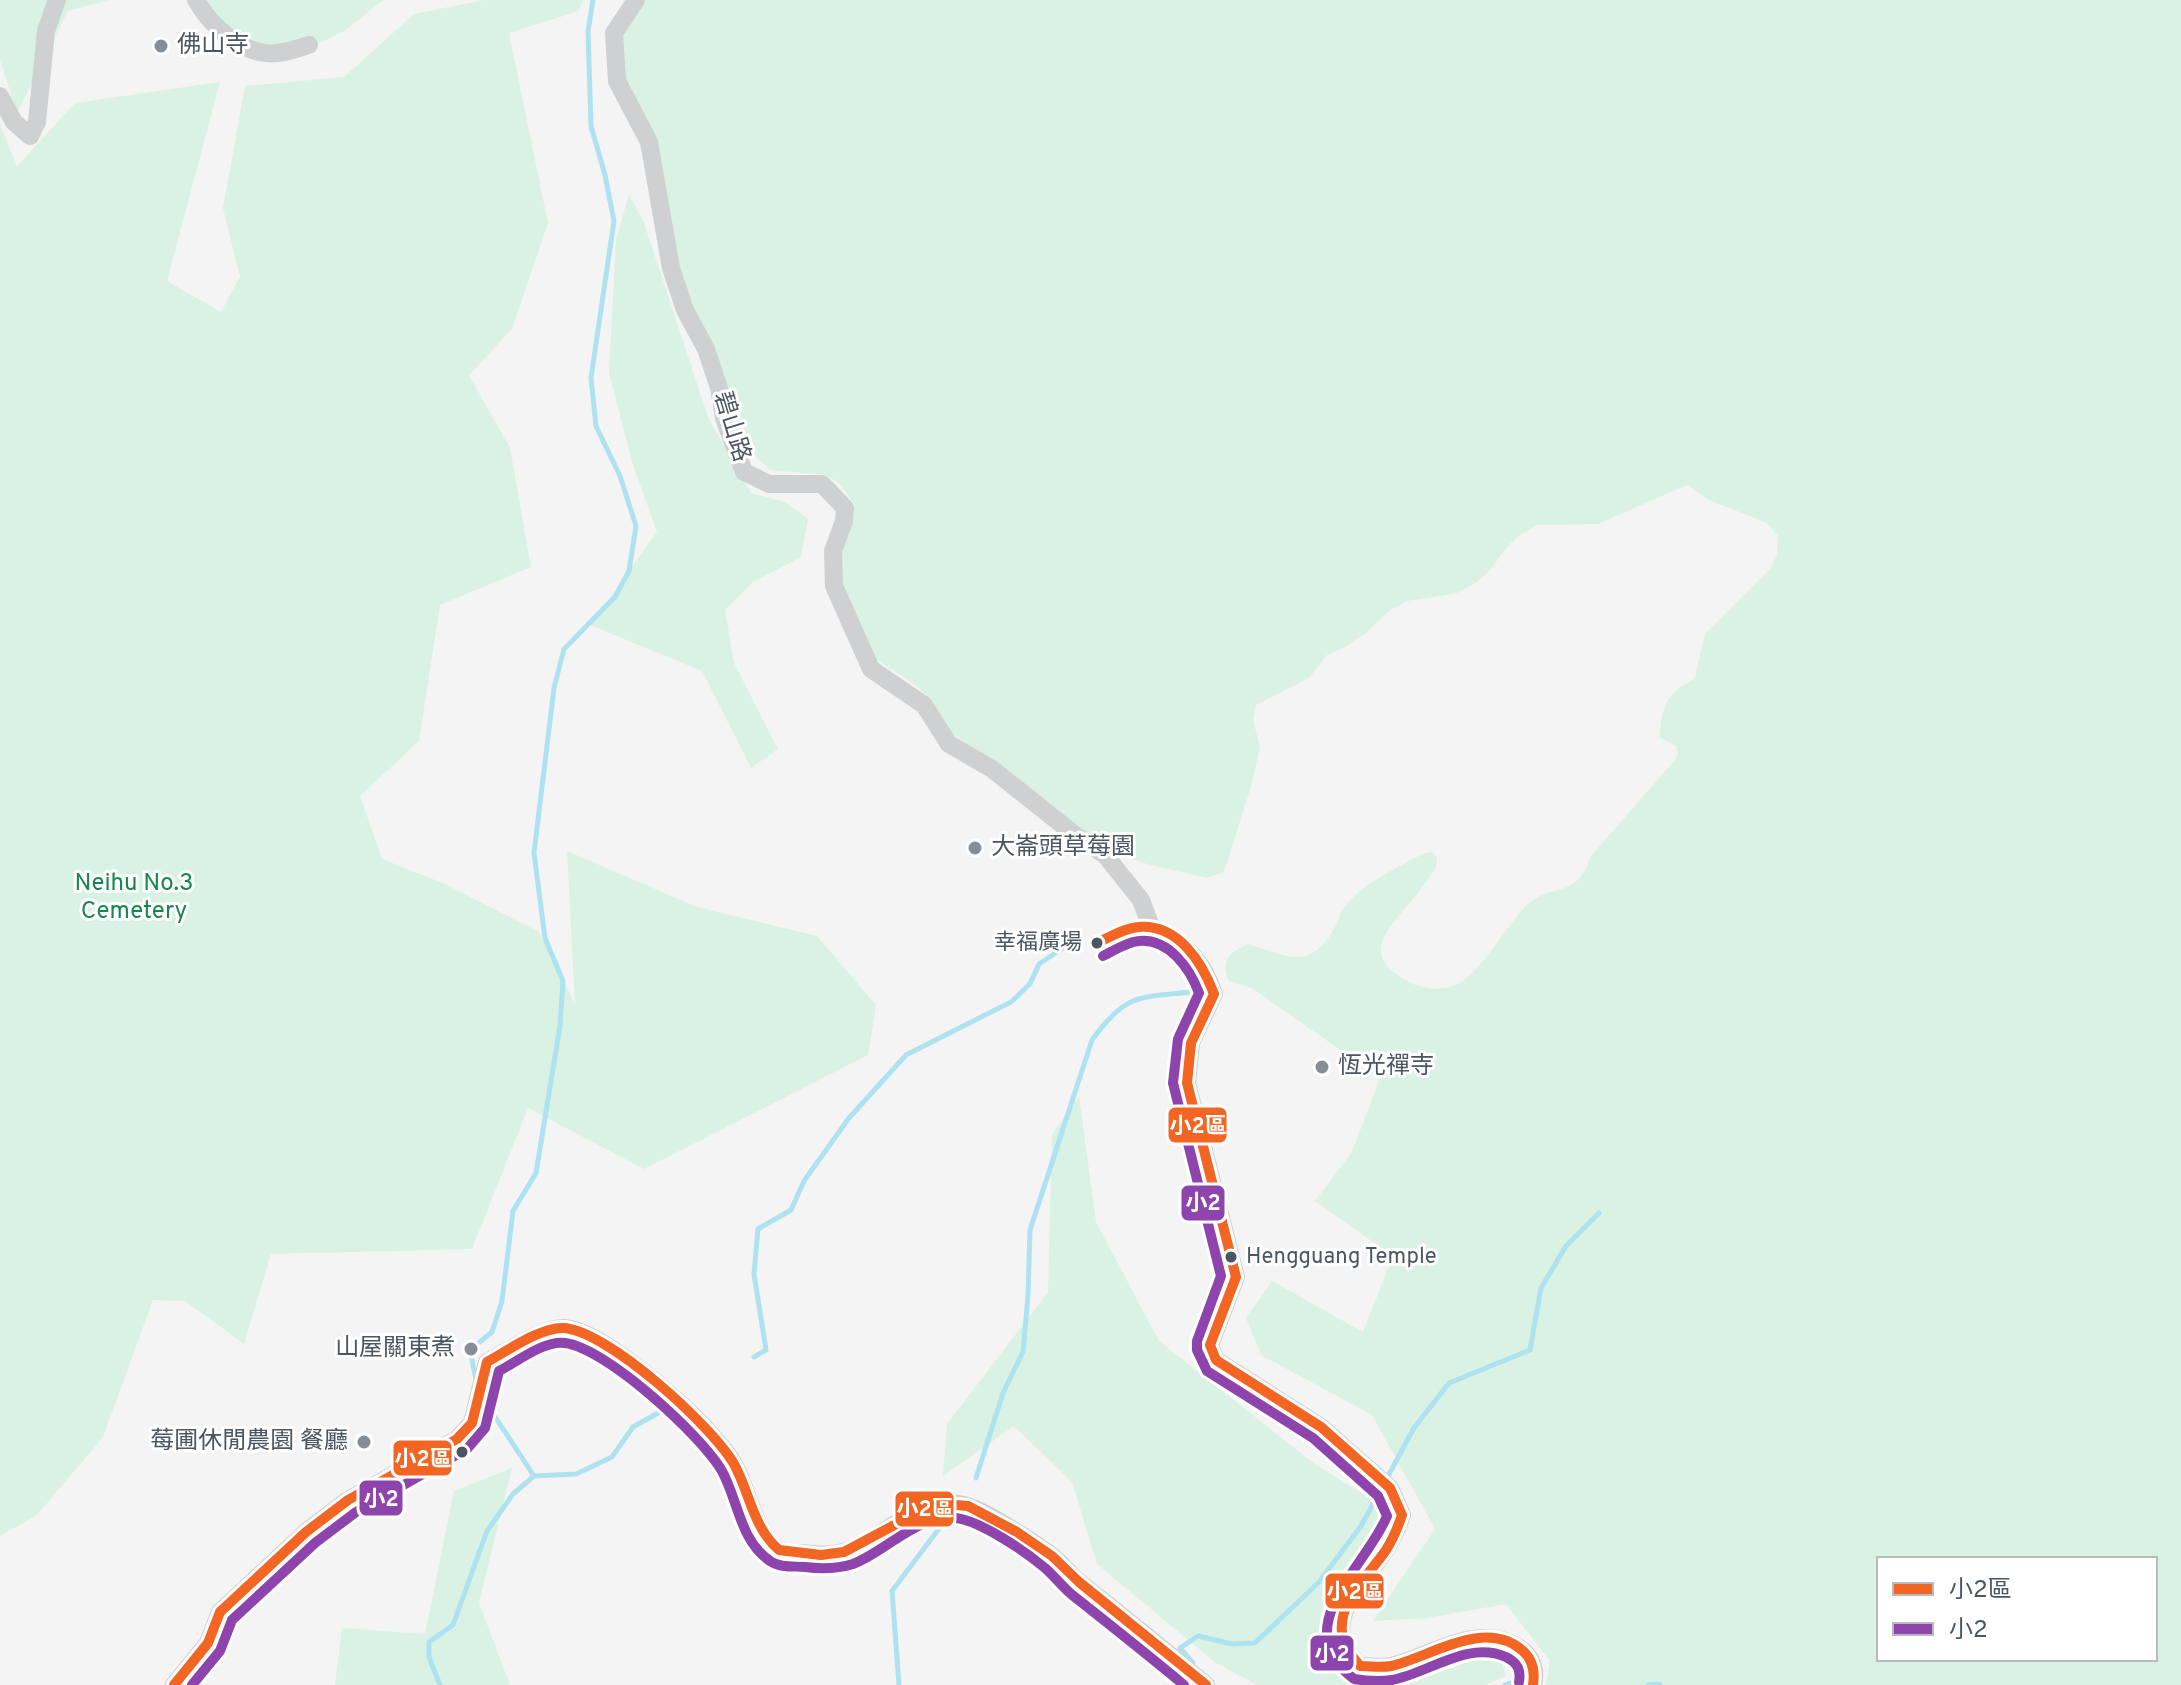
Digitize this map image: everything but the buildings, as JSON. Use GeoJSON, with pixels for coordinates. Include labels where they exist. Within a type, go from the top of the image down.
{"type":"FeatureCollection","features":[{"type":"Feature","properties":{"kind":"street"},"geometry":{"type":"LineString","coordinates":[[0,96],[14,122],[30,136],[37,122],[46,31],[57,0]]}},
{"type":"Feature","properties":{"kind":"street"},"geometry":{"type":"LineString","coordinates":[[196,0],[212,23],[237,45],[275,54],[309,45]]}},
{"type":"Feature","properties":{"kind":"street","name":"碧山路"},"geometry":{"type":"LineString","coordinates":[[636,0],[614,33],[617,81],[649,142],[671,268],[685,310],[706,349],[719,388],[724,418],[744,472],[769,484],[822,484],[845,508],[844,521],[833,551],[834,586],[871,669],[924,705],[949,744],[992,769],[1114,863],[1141,900],[1151,927],[1180,941],[1193,954],[1209,980],[1214,994],[1191,1043],[1187,1083],[1236,1277],[1210,1345],[1216,1360],[1321,1427],[1390,1488],[1402,1515],[1390,1543],[1352,1594],[1343,1613],[1340,1634],[1347,1654],[1360,1666],[1389,1667],[1466,1640],[1485,1637],[1506,1640],[1525,1652],[1532,1663],[1535,1675],[1533,1685]]}},
{"type":"Feature","properties":{"kind":"street"},"geometry":{"type":"LineString","coordinates":[[174,1685],[208,1643],[220,1612],[306,1532],[348,1500],[457,1439],[465,1431],[472,1423],[487,1362],[540,1335],[562,1328],[580,1332],[608,1347],[652,1380],[710,1433],[731,1460],[764,1538],[782,1551],[830,1555],[852,1550],[897,1521],[932,1504],[961,1504],[976,1509],[1050,1554],[1076,1579],[1206,1685]]}},
{"type":"Feature","properties":{"kind":"green space"},"geometry":{"type":"Polygon","coordinates":[[[0,0],[109,0],[68,11],[17,113],[0,60],[0,0]]]}},
{"type":"Feature","properties":{"kind":"green space"},"geometry":{"type":"Polygon","coordinates":[[[203,0],[383,0],[346,30],[322,42],[274,56],[238,41],[203,0]]]}},
{"type":"Feature","properties":{"kind":"green space","name":"Neihu No.3 Cemetery"},"geometry":{"type":"Polygon","coordinates":[[[484,0],[583,0],[579,11],[509,33],[548,223],[512,329],[469,375],[510,448],[531,567],[440,605],[419,741],[360,796],[382,859],[445,884],[539,932],[575,1004],[567,851],[697,907],[817,936],[876,1005],[868,1055],[644,1169],[528,1108],[472,1249],[271,1254],[244,1344],[185,1301],[153,1300],[103,1437],[37,1515],[0,1536],[0,125],[17,166],[75,103],[220,82],[167,281],[221,312],[240,277],[223,208],[245,86],[344,77],[414,14],[484,0]]]}},
{"type":"Feature","properties":{"kind":"green space"},"geometry":{"type":"Polygon","coordinates":[[[645,0],[2181,0],[2181,1685],[1546,1685],[1550,1661],[1506,1604],[1427,1618],[1373,1621],[1435,1529],[1372,1415],[1261,1355],[1246,1318],[1272,1281],[1363,1332],[1393,1256],[1315,1201],[1352,1152],[1380,1078],[1252,988],[1229,981],[1226,962],[1236,950],[1248,944],[1285,956],[1305,956],[1314,952],[1324,944],[1345,907],[1363,888],[1424,853],[1433,852],[1437,857],[1436,868],[1387,932],[1381,950],[1382,958],[1396,974],[1420,986],[1444,988],[1464,980],[1524,908],[1544,894],[1578,880],[1591,856],[1675,760],[1678,753],[1676,746],[1660,738],[1666,705],[1681,686],[1695,677],[1705,634],[1770,569],[1777,554],[1778,536],[1767,523],[1709,500],[1687,485],[1598,524],[1537,525],[1518,536],[1476,583],[1457,593],[1407,601],[1390,610],[1366,633],[1327,655],[1309,678],[1256,705],[1253,720],[1260,747],[1224,872],[1206,878],[1117,854],[1078,833],[952,733],[933,702],[916,685],[871,656],[839,577],[839,554],[853,516],[854,504],[839,483],[826,475],[770,470],[736,433],[689,306],[622,81],[622,30],[645,0]]]}},
{"type":"Feature","properties":{"kind":"green space"},"geometry":{"type":"Polygon","coordinates":[[[629,194],[644,223],[708,417],[751,493],[785,502],[808,519],[801,557],[753,582],[725,610],[734,663],[778,749],[751,768],[702,671],[590,625],[657,532],[632,462],[609,372],[616,240],[629,194]]]}},
{"type":"Feature","properties":{"kind":"green space"},"geometry":{"type":"Polygon","coordinates":[[[1079,1096],[1096,1222],[1159,1341],[1316,1465],[1377,1502],[1382,1521],[1320,1614],[1335,1656],[1364,1685],[1257,1685],[1216,1663],[1097,1564],[1072,1482],[1014,1426],[943,1476],[947,1424],[1048,1292],[1052,1135],[1079,1096]]]}},
{"type":"Feature","properties":{"kind":"green space"},"geometry":{"type":"Polygon","coordinates":[[[512,1468],[479,1603],[510,1685],[335,1685],[342,1628],[425,1634],[454,1491],[512,1468]]]}},
{"type":"Feature","properties":{"kind":"green space"},"geometry":{"type":"Polygon","coordinates":[[[1497,1651],[1506,1676],[1485,1685],[1405,1685],[1497,1651]]]}},
{"type":"Feature","properties":{"kind":"waterway"},"geometry":{"type":"LineString","coordinates":[[476,1380],[470,1350],[492,1332],[502,1301],[513,1211],[536,1173],[560,1026],[563,981],[545,938],[534,853],[554,688],[564,649],[615,597],[629,571],[636,526],[620,476],[596,426],[591,378],[614,221],[591,126],[588,31],[593,0]]}},
{"type":"Feature","properties":{"kind":"waterway"},"geometry":{"type":"LineString","coordinates":[[754,1357],[766,1350],[754,1274],[758,1229],[791,1210],[804,1181],[849,1118],[906,1055],[1011,1002],[1030,984],[1039,964],[1066,946]]}},
{"type":"Feature","properties":{"kind":"waterway"},"geometry":{"type":"LineString","coordinates":[[976,1478],[1003,1393],[1023,1352],[1030,1230],[1092,1040],[1114,1014],[1134,1001],[1191,992]]}},
{"type":"Feature","properties":{"kind":"waterway"},"geometry":{"type":"LineString","coordinates":[[1193,1663],[1180,1648],[1198,1636],[1232,1644],[1255,1643],[1319,1582],[1361,1526],[1414,1428],[1449,1383],[1530,1350],[1541,1288],[1566,1246],[1599,1213]]}},
{"type":"Feature","properties":{"kind":"waterway"},"geometry":{"type":"LineString","coordinates":[[484,1400],[534,1476]]}},
{"type":"Feature","properties":{"kind":"waterway"},"geometry":{"type":"LineString","coordinates":[[440,1685],[429,1657],[429,1642],[453,1625],[487,1531],[513,1494],[534,1476],[576,1474],[612,1457],[633,1427],[658,1413]]}},
{"type":"Feature","properties":{"kind":"waterway"},"geometry":{"type":"LineString","coordinates":[[899,1685],[892,1591],[947,1518]]}},
{"type":"Feature","properties":{"kind":"waterway"},"geometry":{"type":"LineString","coordinates":[[1505,1685],[1514,1682],[1522,1685]]}},
{"type":"Feature","properties":{"kind":"waterway"},"geometry":{"type":"LineString","coordinates":[[1648,1685],[1660,1684]]}},
{"type":"Feature","properties":{"kind":"transit line","name":"小2區"},"geometry":{"type":"LineString","coordinates":[[1097,943],[1139,927],[1165,932],[1187,947],[1203,970],[1214,994],[1191,1043],[1187,1083],[1236,1277],[1210,1345],[1216,1360],[1321,1427],[1390,1488],[1402,1515],[1389,1546],[1356,1588],[1345,1610],[1342,1633],[1348,1651],[1360,1666],[1387,1667],[1458,1642],[1492,1638],[1508,1642],[1523,1651],[1532,1666],[1533,1685]]}},
{"type":"Feature","properties":{"kind":"transit line","name":"小2"},"geometry":{"type":"LineString","coordinates":[[1103,956],[1134,942],[1160,944],[1184,965],[1199,993],[1178,1039],[1173,1083],[1221,1276],[1197,1341],[1197,1350],[1207,1371],[1313,1438],[1378,1496],[1387,1516],[1337,1597],[1329,1618],[1327,1639],[1335,1659],[1354,1679],[1383,1681],[1463,1655],[1492,1653],[1516,1664],[1519,1682]]}},
{"type":"Feature","properties":{"kind":"transit line","name":"小2區"},"geometry":{"type":"LineString","coordinates":[[174,1685],[208,1643],[220,1612],[306,1532],[348,1500],[457,1439],[472,1423],[487,1362],[535,1335],[556,1328],[584,1334],[607,1346],[658,1383],[682,1405],[734,1464],[763,1531],[779,1550],[821,1555],[844,1552],[928,1507],[943,1504],[968,1506],[1017,1532],[1052,1556],[1079,1582],[1206,1685]]}},
{"type":"Feature","properties":{"kind":"transit line","name":"小2"},"geometry":{"type":"LineString","coordinates":[[192,1685],[220,1651],[232,1620],[315,1543],[356,1512],[467,1449],[485,1428],[499,1371],[540,1348],[557,1343],[583,1348],[604,1360],[674,1416],[722,1471],[752,1543],[774,1563],[817,1568],[847,1566],[866,1558],[915,1527],[942,1518],[966,1520],[1003,1538],[1037,1561],[1071,1594],[1184,1685]]}},
{"type":"Feature","properties":{"kind":"place","name":"佛山寺"},"geometry":{"type":"Point","coordinates":[161,46]}},
{"type":"Feature","properties":{"kind":"place","name":"大崙頭草莓園"},"geometry":{"type":"Point","coordinates":[975,848]}},
{"type":"Feature","properties":{"kind":"place","name":"幸福廣場"},"geometry":{"type":"Point","coordinates":[1097,943]}},
{"type":"Feature","properties":{"kind":"place","name":"恆光禪寺"},"geometry":{"type":"Point","coordinates":[1322,1067]}},
{"type":"Feature","properties":{"kind":"place","name":"Hengguang Temple"},"geometry":{"type":"Point","coordinates":[1231,1257]}},
{"type":"Feature","properties":{"kind":"place","name":"山屋關東煮"},"geometry":{"type":"Point","coordinates":[471,1349]}},
{"type":"Feature","properties":{"kind":"place","name":"莓圃休閒農園 餐廳"},"geometry":{"type":"Point","coordinates":[364,1442]}}]}
